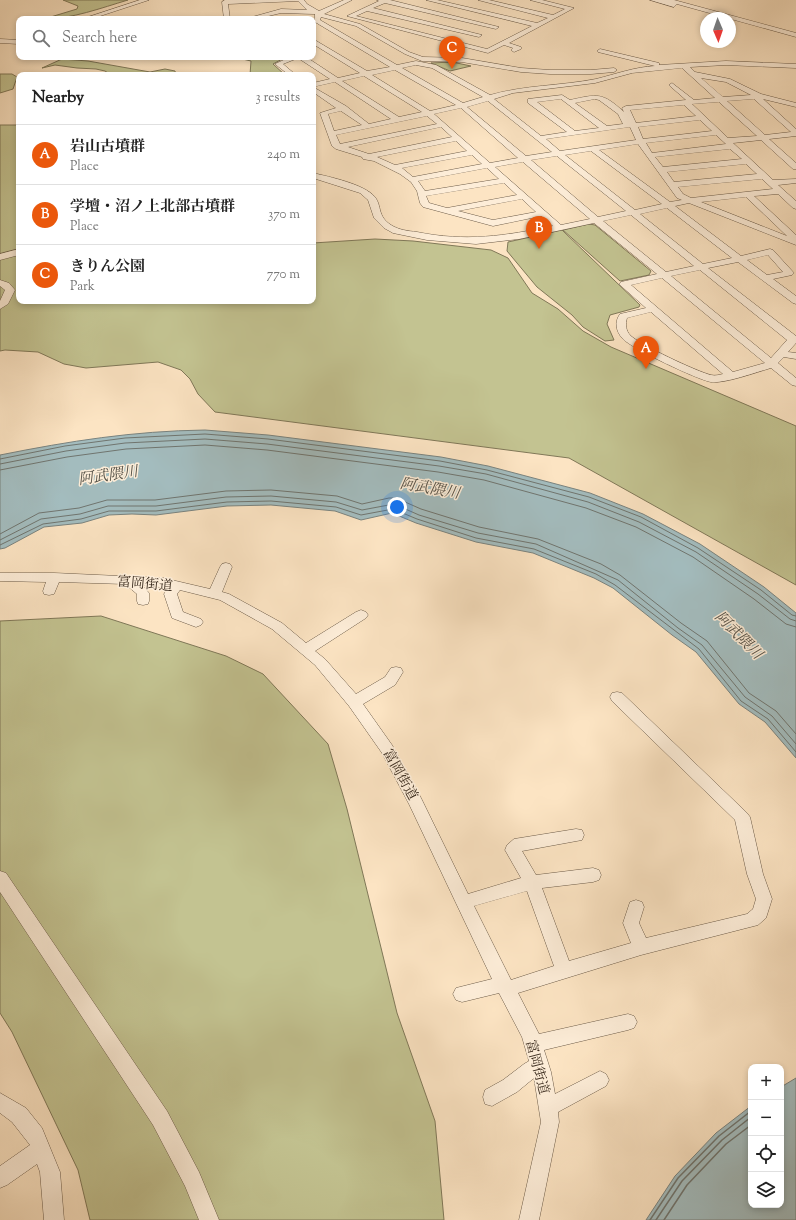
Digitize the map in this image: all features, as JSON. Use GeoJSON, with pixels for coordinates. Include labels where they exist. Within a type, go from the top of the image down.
{"type":"FeatureCollection","features":[{"type":"Feature","properties":{"kind":"street"},"geometry":{"type":"LineString","coordinates":[[95,16],[146,0]]}},
{"type":"Feature","properties":{"kind":"street"},"geometry":{"type":"LineString","coordinates":[[227,16],[225,2],[296,0]]}},
{"type":"Feature","properties":{"kind":"street"},"geometry":{"type":"LineString","coordinates":[[302,2],[311,0]]}},
{"type":"Feature","properties":{"kind":"street"},"geometry":{"type":"LineString","coordinates":[[260,16],[275,12],[315,16],[349,0]]}},
{"type":"Feature","properties":{"kind":"street"},"geometry":{"type":"LineString","coordinates":[[496,27],[384,0],[350,16],[488,51],[570,8],[533,0]]}},
{"type":"Feature","properties":{"kind":"street"},"geometry":{"type":"LineString","coordinates":[[429,0],[537,25]]}},
{"type":"Feature","properties":{"kind":"street"},"geometry":{"type":"LineString","coordinates":[[461,8],[477,0]]}},
{"type":"Feature","properties":{"kind":"street"},"geometry":{"type":"LineString","coordinates":[[481,0],[553,16]]}},
{"type":"Feature","properties":{"kind":"street"},"geometry":{"type":"LineString","coordinates":[[653,0],[700,12]]}},
{"type":"Feature","properties":{"kind":"street"},"geometry":{"type":"LineString","coordinates":[[667,0],[796,35]]}},
{"type":"Feature","properties":{"kind":"street"},"geometry":{"type":"LineString","coordinates":[[302,2],[315,16]]}},
{"type":"Feature","properties":{"kind":"street"},"geometry":{"type":"LineString","coordinates":[[367,9],[479,36]]}},
{"type":"Feature","properties":{"kind":"street"},"geometry":{"type":"LineString","coordinates":[[564,11],[572,13]]}},
{"type":"Feature","properties":{"kind":"street"},"geometry":{"type":"LineString","coordinates":[[275,12],[281,16]]}},
{"type":"Feature","properties":{"kind":"street"},"geometry":{"type":"LineString","coordinates":[[316,16],[358,25],[407,53],[422,59],[462,60],[521,70],[550,72],[591,72],[638,66],[651,68]]}},
{"type":"Feature","properties":{"kind":"street"},"geometry":{"type":"LineString","coordinates":[[316,17],[324,28],[462,106],[596,220],[796,383]]}},
{"type":"Feature","properties":{"kind":"street"},"geometry":{"type":"LineString","coordinates":[[462,44],[512,19]]}},
{"type":"Feature","properties":{"kind":"street"},"geometry":{"type":"LineString","coordinates":[[358,25],[367,21]]}},
{"type":"Feature","properties":{"kind":"street"},"geometry":{"type":"LineString","coordinates":[[736,21],[796,35]]}},
{"type":"Feature","properties":{"kind":"street"},"geometry":{"type":"LineString","coordinates":[[404,38],[415,33]]}},
{"type":"Feature","properties":{"kind":"street"},"geometry":{"type":"LineString","coordinates":[[1,41],[16,38]]}},
{"type":"Feature","properties":{"kind":"street"},"geometry":{"type":"LineString","coordinates":[[427,45],[439,39]]}},
{"type":"Feature","properties":{"kind":"street"},"geometry":{"type":"LineString","coordinates":[[1,41],[16,42]]}},
{"type":"Feature","properties":{"kind":"street"},"geometry":{"type":"LineString","coordinates":[[316,43],[430,114],[560,228]]}},
{"type":"Feature","properties":{"kind":"street"},"geometry":{"type":"LineString","coordinates":[[503,43],[519,48],[514,50]]}},
{"type":"Feature","properties":{"kind":"street"},"geometry":{"type":"LineString","coordinates":[[600,51],[668,66]]}},
{"type":"Feature","properties":{"kind":"street"},"geometry":{"type":"LineString","coordinates":[[288,60],[278,64],[288,72]]}},
{"type":"Feature","properties":{"kind":"street"},"geometry":{"type":"LineString","coordinates":[[306,60],[398,120]]}},
{"type":"Feature","properties":{"kind":"street"},"geometry":{"type":"LineString","coordinates":[[316,84],[416,63],[434,66],[489,98],[795,339],[780,353],[772,364],[710,379],[648,351],[628,339],[621,326],[621,318],[623,316],[652,309]]}},
{"type":"Feature","properties":{"kind":"street"},"geometry":{"type":"LineString","coordinates":[[331,134],[430,114],[512,91],[595,81],[632,71],[651,68],[726,63],[796,66]]}},
{"type":"Feature","properties":{"kind":"street"},"geometry":{"type":"LineString","coordinates":[[683,65],[796,167]]}},
{"type":"Feature","properties":{"kind":"street"},"geometry":{"type":"LineString","coordinates":[[692,74],[734,82],[757,96],[796,133]]}},
{"type":"Feature","properties":{"kind":"street"},"geometry":{"type":"LineString","coordinates":[[672,85],[689,102],[701,118],[796,206]]}},
{"type":"Feature","properties":{"kind":"street"},"geometry":{"type":"LineString","coordinates":[[316,91],[368,126]]}},
{"type":"Feature","properties":{"kind":"street"},"geometry":{"type":"LineString","coordinates":[[796,105],[757,96],[626,108],[640,140],[680,196],[777,236],[796,241]]}},
{"type":"Feature","properties":{"kind":"street"},"geometry":{"type":"LineString","coordinates":[[574,134],[531,101],[562,97],[606,129]]}},
{"type":"Feature","properties":{"kind":"street"},"geometry":{"type":"LineString","coordinates":[[540,138],[627,126],[621,113],[598,98],[570,102]]}},
{"type":"Feature","properties":{"kind":"street"},"geometry":{"type":"LineString","coordinates":[[343,108],[324,113],[335,144],[339,147],[395,167],[413,179],[423,194],[426,205],[493,223],[542,213]]}},
{"type":"Feature","properties":{"kind":"street"},"geometry":{"type":"LineString","coordinates":[[634,124],[701,118]]}},
{"type":"Feature","properties":{"kind":"street"},"geometry":{"type":"LineString","coordinates":[[339,147],[442,125]]}},
{"type":"Feature","properties":{"kind":"street"},"geometry":{"type":"LineString","coordinates":[[413,179],[524,158],[640,140],[717,132]]}},
{"type":"Feature","properties":{"kind":"street"},"geometry":{"type":"LineString","coordinates":[[651,155],[796,133]]}},
{"type":"Feature","properties":{"kind":"street"},"geometry":{"type":"LineString","coordinates":[[366,156],[458,138]]}},
{"type":"Feature","properties":{"kind":"street"},"geometry":{"type":"LineString","coordinates":[[592,148],[796,301]]}},
{"type":"Feature","properties":{"kind":"street"},"geometry":{"type":"LineString","coordinates":[[395,167],[474,152]]}},
{"type":"Feature","properties":{"kind":"street"},"geometry":{"type":"LineString","coordinates":[[662,170],[748,161]]}},
{"type":"Feature","properties":{"kind":"street"},"geometry":{"type":"LineString","coordinates":[[316,176],[363,191],[372,199],[377,216],[382,222],[396,231],[450,240],[476,241],[505,238],[560,228],[689,201],[780,191]]}},
{"type":"Feature","properties":{"kind":"street"},"geometry":{"type":"LineString","coordinates":[[673,185],[763,176]]}},
{"type":"Feature","properties":{"kind":"street"},"geometry":{"type":"LineString","coordinates":[[423,194],[505,180]]}},
{"type":"Feature","properties":{"kind":"street"},"geometry":{"type":"LineString","coordinates":[[772,184],[796,181]]}},
{"type":"Feature","properties":{"kind":"street"},"geometry":{"type":"LineString","coordinates":[[748,195],[796,241]]}},
{"type":"Feature","properties":{"kind":"street"},"geometry":{"type":"LineString","coordinates":[[448,211],[523,196]]}},
{"type":"Feature","properties":{"kind":"street"},"geometry":{"type":"LineString","coordinates":[[715,199],[732,217]]}},
{"type":"Feature","properties":{"kind":"street"},"geometry":{"type":"LineString","coordinates":[[730,375],[624,284],[770,252],[789,273],[766,278]]}},
{"type":"Feature","properties":{"kind":"street"},"geometry":{"type":"LineString","coordinates":[[0,257],[16,253]]}},
{"type":"Feature","properties":{"kind":"street"},"geometry":{"type":"LineString","coordinates":[[0,283],[6,285],[10,290],[5,302],[0,306]]}},
{"type":"Feature","properties":{"kind":"street"},"geometry":{"type":"LineString","coordinates":[[784,292],[796,289]]}},
{"type":"Feature","properties":{"kind":"street"},"geometry":{"type":"LineString","coordinates":[[780,353],[796,356]]}},
{"type":"Feature","properties":{"kind":"street"},"geometry":{"type":"LineString","coordinates":[[214,595],[226,567]]}},
{"type":"Feature","properties":{"kind":"street","name":"富岡街道"},"geometry":{"type":"LineString","coordinates":[[0,577],[52,584],[128,580],[163,582],[224,597],[277,626],[320,662],[354,702],[387,748],[416,802],[463,902],[530,1034],[540,1066],[550,1122],[529,1220]]}},
{"type":"Feature","properties":{"kind":"street"},"geometry":{"type":"LineString","coordinates":[[128,580],[143,593],[143,601]]}},
{"type":"Feature","properties":{"kind":"street"},"geometry":{"type":"LineString","coordinates":[[177,585],[170,594],[178,616],[196,622]]}},
{"type":"Feature","properties":{"kind":"street"},"geometry":{"type":"LineString","coordinates":[[306,650],[361,615]]}},
{"type":"Feature","properties":{"kind":"street"},"geometry":{"type":"LineString","coordinates":[[354,702],[390,681],[396,672]]}},
{"type":"Feature","properties":{"kind":"street"},"geometry":{"type":"LineString","coordinates":[[462,994],[505,987],[564,971],[641,947],[752,920],[760,913],[764,899],[755,874],[742,817],[617,697]]}},
{"type":"Feature","properties":{"kind":"street"},"geometry":{"type":"LineString","coordinates":[[564,971],[533,882],[513,850],[520,844],[576,835]]}},
{"type":"Feature","properties":{"kind":"street"},"geometry":{"type":"LineString","coordinates":[[463,902],[533,882],[593,875]]}},
{"type":"Feature","properties":{"kind":"street"},"geometry":{"type":"LineString","coordinates":[[0,878],[160,1118],[192,1179],[209,1220]]}},
{"type":"Feature","properties":{"kind":"street"},"geometry":{"type":"LineString","coordinates":[[636,907],[631,923],[641,947]]}},
{"type":"Feature","properties":{"kind":"street"},"geometry":{"type":"LineString","coordinates":[[533,1044],[628,1022]]}},
{"type":"Feature","properties":{"kind":"street"},"geometry":{"type":"LineString","coordinates":[[492,1096],[510,1086],[530,1070],[540,1066]]}},
{"type":"Feature","properties":{"kind":"street"},"geometry":{"type":"LineString","coordinates":[[548,1107],[600,1080]]}},
{"type":"Feature","properties":{"kind":"street"},"geometry":{"type":"LineString","coordinates":[[0,1102],[19,1115],[35,1135],[50,1172],[54,1220]]}},
{"type":"Feature","properties":{"kind":"street"},"geometry":{"type":"LineString","coordinates":[[0,1178],[41,1149]]}},
{"type":"Feature","properties":{"kind":"green space"},"geometry":{"type":"Polygon","coordinates":[[[63,0],[128,0],[76,15],[54,16],[77,9],[78,6],[63,0]]]}},
{"type":"Feature","properties":{"kind":"green space"},"geometry":{"type":"Polygon","coordinates":[[[60,60],[75,60],[150,72],[106,72],[96,69],[55,65],[42,68],[60,60]]]}},
{"type":"Feature","properties":{"kind":"green space"},"geometry":{"type":"Polygon","coordinates":[[[247,60],[280,60],[273,64],[282,72],[250,72],[251,61],[247,60]]]}},
{"type":"Feature","properties":{"kind":"green space"},"geometry":{"type":"Polygon","coordinates":[[[452,62],[471,66],[450,71],[431,63],[452,62]]]}},
{"type":"Feature","properties":{"kind":"green space"},"geometry":{"type":"Polygon","coordinates":[[[165,69],[175,72],[150,72],[165,69]]]}},
{"type":"Feature","properties":{"kind":"green space"},"geometry":{"type":"Polygon","coordinates":[[[0,74],[12,74],[16,76],[13,89],[0,93],[0,74]]]}},
{"type":"Feature","properties":{"kind":"green space"},"geometry":{"type":"Polygon","coordinates":[[[0,125],[16,125],[16,304],[316,304],[316,243],[375,239],[413,241],[491,250],[508,258],[532,293],[558,309],[583,331],[611,347],[796,426],[796,585],[569,458],[215,412],[198,394],[190,379],[181,370],[158,362],[86,368],[64,364],[38,352],[0,351],[0,125]]]}},
{"type":"Feature","properties":{"kind":"green space"},"geometry":{"type":"Polygon","coordinates":[[[589,224],[595,225],[651,271],[649,275],[620,281],[563,230],[589,224]]]}},
{"type":"Feature","properties":{"kind":"green space"},"geometry":{"type":"Polygon","coordinates":[[[562,230],[640,305],[639,307],[610,315],[607,324],[614,340],[605,341],[583,327],[572,315],[537,287],[507,251],[508,242],[562,230]]]}},
{"type":"Feature","properties":{"kind":"green space"},"geometry":{"type":"Polygon","coordinates":[[[101,616],[226,656],[263,674],[328,744],[347,809],[397,1013],[435,1121],[444,1220],[90,1220],[78,1170],[12,1032],[0,1013],[0,621],[101,616]]]}},
{"type":"Feature","properties":{"kind":"water","name":"阿武隈川"},"geometry":{"type":"Polygon","coordinates":[[[205,430],[268,435],[441,457],[488,466],[590,493],[643,514],[700,544],[764,587],[796,613],[796,758],[765,722],[739,704],[696,652],[613,588],[594,578],[533,553],[476,542],[416,523],[392,513],[361,520],[335,511],[271,505],[227,506],[156,515],[109,515],[82,523],[44,527],[5,548],[0,549],[0,455],[51,445],[102,438],[152,432],[205,430]]]}},
{"type":"Feature","properties":{"kind":"water"},"geometry":{"type":"Polygon","coordinates":[[[796,1078],[796,1220],[646,1220],[675,1176],[716,1133],[748,1108],[748,1208],[784,1208],[784,1085],[796,1078]]]}},
{"type":"Feature","properties":{"kind":"place","name":"きりん公園"},"geometry":{"type":"Point","coordinates":[452,69]}},
{"type":"Feature","properties":{"kind":"place","name":"学壇・沼ノ上北部古墳群"},"geometry":{"type":"Point","coordinates":[539,249]}},
{"type":"Feature","properties":{"kind":"place","name":"岩山古墳群"},"geometry":{"type":"Point","coordinates":[646,369]}}]}
